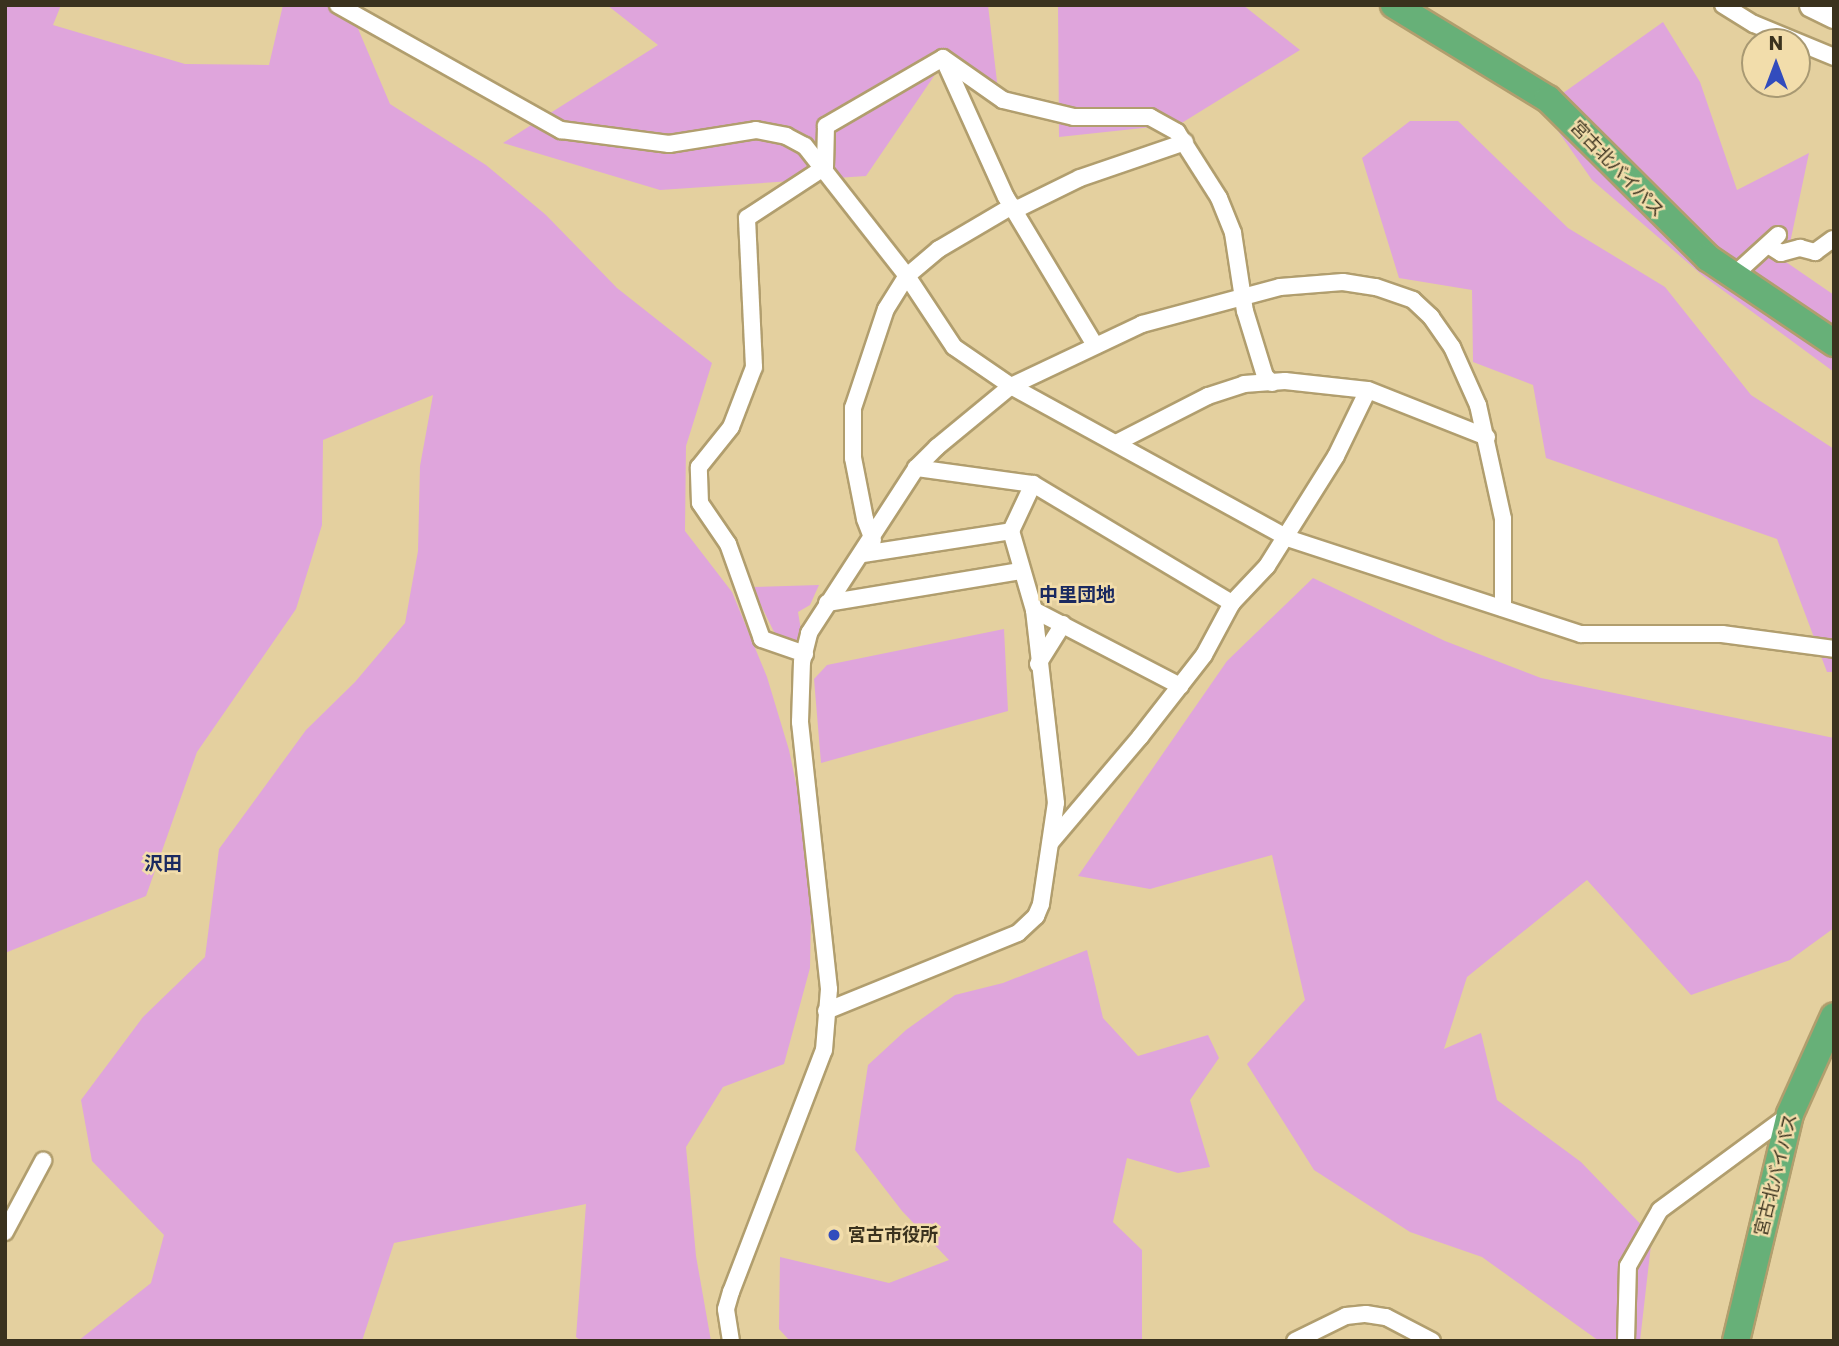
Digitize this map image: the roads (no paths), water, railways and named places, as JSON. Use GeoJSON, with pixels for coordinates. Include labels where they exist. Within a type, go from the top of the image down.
{"type":"FeatureCollection","features":[{"type":"Feature","properties":{"kind":"highway","name":"宮古北バイパス"},"geometry":{"type":"LineString","coordinates":[[1394,5],[1548,99],[1657,211],[1733,276],[1834,343]]}},
{"type":"Feature","properties":{"kind":"highway","name":"宮古北バイパス"},"geometry":{"type":"LineString","coordinates":[[1736,1341],[1790,1114],[1834,1016]]}},
{"type":"Feature","properties":{"kind":"main road"},"geometry":{"type":"LineString","coordinates":[[1811,5],[1834,16]]}},
{"type":"Feature","properties":{"kind":"street"},"geometry":{"type":"LineString","coordinates":[[338,5],[561,130],[669,144],[756,130],[786,136],[805,146],[825,167],[907,276],[954,347],[1011,386],[1287,538],[1581,634],[1722,634],[1834,649]]}},
{"type":"Feature","properties":{"kind":"street"},"geometry":{"type":"LineString","coordinates":[[1723,5],[1754,24],[1834,57]]}},
{"type":"Feature","properties":{"kind":"street"},"geometry":{"type":"LineString","coordinates":[[825,167],[826,126],[943,58]]}},
{"type":"Feature","properties":{"kind":"street"},"geometry":{"type":"LineString","coordinates":[[943,58],[1003,100],[1074,117],[1150,117],[1168,124],[1185,142],[1219,198],[1233,233],[1242,296],[1265,376],[1272,383]]}},
{"type":"Feature","properties":{"kind":"street"},"geometry":{"type":"LineString","coordinates":[[943,58],[1014,208],[1095,345]]}},
{"type":"Feature","properties":{"kind":"street"},"geometry":{"type":"LineString","coordinates":[[873,540],[864,519],[853,457],[853,408],[886,309],[907,276],[939,249],[1014,208],[1080,178],[1185,142]]}},
{"type":"Feature","properties":{"kind":"street"},"geometry":{"type":"LineString","coordinates":[[804,654],[762,639],[729,544],[700,503],[699,467],[730,427],[754,367],[747,219],[825,167]]}},
{"type":"Feature","properties":{"kind":"street"},"geometry":{"type":"LineString","coordinates":[[1733,276],[1773,240],[1781,253],[1800,248],[1815,252],[1833,239]]}},
{"type":"Feature","properties":{"kind":"street"},"geometry":{"type":"LineString","coordinates":[[731,1341],[726,1309],[730,1292],[824,1050],[829,989],[800,722],[804,654],[809,633],[827,603],[873,540],[916,468],[1011,386],[1142,324],[1280,286],[1343,282],[1376,286],[1413,300],[1452,346],[1487,437],[1503,519],[1503,608]]}},
{"type":"Feature","properties":{"kind":"street"},"geometry":{"type":"LineString","coordinates":[[1116,443],[1208,396],[1244,384],[1272,383],[1368,390],[1487,437]]}},
{"type":"Feature","properties":{"kind":"street"},"geometry":{"type":"LineString","coordinates":[[1051,842],[1180,686],[1204,655],[1232,603],[1287,538],[1336,456],[1368,390]]}},
{"type":"Feature","properties":{"kind":"street"},"geometry":{"type":"LineString","coordinates":[[916,468],[1033,484],[1232,603]]}},
{"type":"Feature","properties":{"kind":"street"},"geometry":{"type":"LineString","coordinates":[[826,1011],[1018,933],[1036,916],[1041,904],[1056,803],[1038,664],[1034,610],[1020,571],[1011,531],[1033,484]]}},
{"type":"Feature","properties":{"kind":"street"},"geometry":{"type":"LineString","coordinates":[[863,554],[1011,531]]}},
{"type":"Feature","properties":{"kind":"street"},"geometry":{"type":"LineString","coordinates":[[827,603],[1020,571]]}},
{"type":"Feature","properties":{"kind":"street"},"geometry":{"type":"LineString","coordinates":[[1034,610],[1180,686]]}},
{"type":"Feature","properties":{"kind":"street"},"geometry":{"type":"LineString","coordinates":[[1038,664],[1063,624]]}},
{"type":"Feature","properties":{"kind":"street"},"geometry":{"type":"LineString","coordinates":[[1626,1341],[1628,1266],[1660,1210],[1790,1114]]}},
{"type":"Feature","properties":{"kind":"street"},"geometry":{"type":"LineString","coordinates":[[5,1232],[43,1161]]}},
{"type":"Feature","properties":{"kind":"street"},"geometry":{"type":"LineString","coordinates":[[1295,1341],[1346,1316],[1366,1314],[1386,1317],[1432,1341]]}},
{"type":"Feature","properties":{"kind":"place","name":"宮古市役所"},"geometry":{"type":"Point","coordinates":[834,1235]}},
{"type":"Feature","properties":{"kind":"district","name":"中里団地"},"geometry":{"type":"Point","coordinates":[1077,595]}},
{"type":"Feature","properties":{"kind":"district","name":"沢田"},"geometry":{"type":"Point","coordinates":[163,864]}}]}
